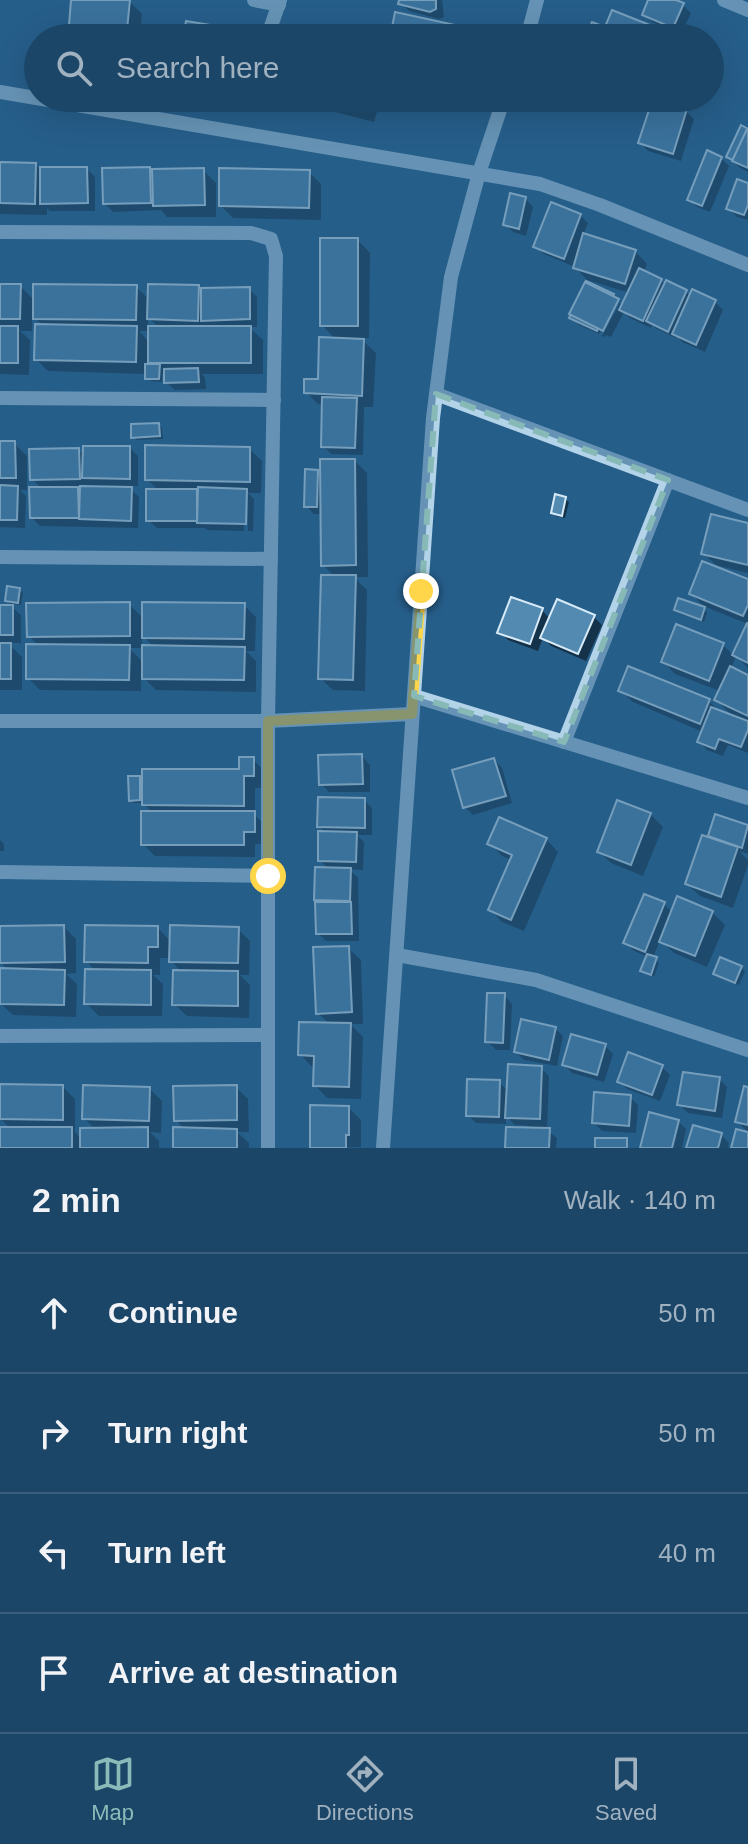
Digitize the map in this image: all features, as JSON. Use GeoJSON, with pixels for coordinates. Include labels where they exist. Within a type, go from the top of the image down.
{"type":"FeatureCollection","features":[{"type":"Feature","properties":{"kind":"street"},"geometry":{"type":"LineString","coordinates":[[254,0],[279,2],[272,24]]}},
{"type":"Feature","properties":{"kind":"street"},"geometry":{"type":"LineString","coordinates":[[531,24],[537,0]]}},
{"type":"Feature","properties":{"kind":"street"},"geometry":{"type":"LineString","coordinates":[[724,0],[748,10]]}},
{"type":"Feature","properties":{"kind":"street"},"geometry":{"type":"LineString","coordinates":[[0,92],[24,96]]}},
{"type":"Feature","properties":{"kind":"street"},"geometry":{"type":"LineString","coordinates":[[118,112],[540,184],[748,265]]}},
{"type":"Feature","properties":{"kind":"street"},"geometry":{"type":"LineString","coordinates":[[383,1148],[436,394],[451,277],[499,112]]}},
{"type":"Feature","properties":{"kind":"street"},"geometry":{"type":"LineString","coordinates":[[0,232],[251,233],[271,239],[276,256],[268,721],[268,1148]]}},
{"type":"Feature","properties":{"kind":"street"},"geometry":{"type":"LineString","coordinates":[[436,394],[748,510]]}},
{"type":"Feature","properties":{"kind":"street"},"geometry":{"type":"LineString","coordinates":[[0,398],[274,400]]}},
{"type":"Feature","properties":{"kind":"street"},"geometry":{"type":"LineString","coordinates":[[564,742],[668,480]]}},
{"type":"Feature","properties":{"kind":"street"},"geometry":{"type":"LineString","coordinates":[[0,557],[271,559]]}},
{"type":"Feature","properties":{"kind":"street"},"geometry":{"type":"LineString","coordinates":[[414,696],[748,798]]}},
{"type":"Feature","properties":{"kind":"street"},"geometry":{"type":"LineString","coordinates":[[0,721],[268,721],[412,714]]}},
{"type":"Feature","properties":{"kind":"street"},"geometry":{"type":"LineString","coordinates":[[0,872],[268,876]]}},
{"type":"Feature","properties":{"kind":"street"},"geometry":{"type":"LineString","coordinates":[[397,955],[536,980],[748,1050]]}},
{"type":"Feature","properties":{"kind":"street"},"geometry":{"type":"LineString","coordinates":[[0,1036],[268,1035]]}},
{"type":"Feature","properties":{"kind":"highlighted area"},"geometry":{"type":"Polygon","coordinates":[[[436,394],[668,480],[564,742],[414,696],[436,394]]]}},
{"type":"Feature","properties":{"kind":"building"},"geometry":{"type":"Polygon","coordinates":[[[71,0],[130,0],[128,24],[69,24],[71,0]]]}},
{"type":"Feature","properties":{"kind":"building"},"geometry":{"type":"Polygon","coordinates":[[[399,0],[436,0],[436,9],[430,12],[398,4],[399,0]]]}},
{"type":"Feature","properties":{"kind":"building"},"geometry":{"type":"Polygon","coordinates":[[[648,0],[684,3],[675,24],[663,24],[642,15],[648,0]]]}},
{"type":"Feature","properties":{"kind":"building"},"geometry":{"type":"Polygon","coordinates":[[[612,10],[647,24],[606,24],[612,10]]]}},
{"type":"Feature","properties":{"kind":"building"},"geometry":{"type":"Polygon","coordinates":[[[395,12],[450,24],[393,24],[395,12]]]}},
{"type":"Feature","properties":{"kind":"building"},"geometry":{"type":"Polygon","coordinates":[[[648,112],[686,112],[673,154],[638,143],[648,112]]]}},
{"type":"Feature","properties":{"kind":"building"},"geometry":{"type":"Polygon","coordinates":[[[741,125],[748,129],[748,167],[726,157],[741,125]]]}},
{"type":"Feature","properties":{"kind":"building"},"geometry":{"type":"Polygon","coordinates":[[[748,129],[748,168],[732,161],[748,129]]]}},
{"type":"Feature","properties":{"kind":"building"},"geometry":{"type":"Polygon","coordinates":[[[707,150],[722,157],[702,206],[687,200],[707,150]]]}},
{"type":"Feature","properties":{"kind":"building"},"geometry":{"type":"Polygon","coordinates":[[[0,162],[36,163],[35,204],[0,203],[0,162]]]}},
{"type":"Feature","properties":{"kind":"building"},"geometry":{"type":"Polygon","coordinates":[[[40,167],[87,167],[88,203],[40,204],[40,167]]]}},
{"type":"Feature","properties":{"kind":"building"},"geometry":{"type":"Polygon","coordinates":[[[150,167],[151,203],[103,204],[102,168],[150,167]]]}},
{"type":"Feature","properties":{"kind":"building"},"geometry":{"type":"Polygon","coordinates":[[[204,168],[205,205],[153,206],[152,169],[204,168]]]}},
{"type":"Feature","properties":{"kind":"building"},"geometry":{"type":"Polygon","coordinates":[[[219,168],[310,170],[309,208],[219,206],[219,168]]]}},
{"type":"Feature","properties":{"kind":"building"},"geometry":{"type":"Polygon","coordinates":[[[737,179],[748,183],[748,205],[744,215],[726,209],[737,179]]]}},
{"type":"Feature","properties":{"kind":"building"},"geometry":{"type":"Polygon","coordinates":[[[510,193],[526,197],[519,229],[503,225],[510,193]]]}},
{"type":"Feature","properties":{"kind":"building"},"geometry":{"type":"Polygon","coordinates":[[[551,202],[581,214],[564,259],[533,247],[551,202]]]}},
{"type":"Feature","properties":{"kind":"building"},"geometry":{"type":"Polygon","coordinates":[[[583,233],[636,250],[625,284],[573,268],[583,233]]]}},
{"type":"Feature","properties":{"kind":"building"},"geometry":{"type":"Polygon","coordinates":[[[320,238],[358,238],[358,326],[320,326],[320,238]]]}},
{"type":"Feature","properties":{"kind":"building"},"geometry":{"type":"Polygon","coordinates":[[[639,268],[662,279],[643,321],[619,310],[639,268]]]}},
{"type":"Feature","properties":{"kind":"building"},"geometry":{"type":"Polygon","coordinates":[[[666,280],[687,290],[668,332],[646,321],[666,280]]]}},
{"type":"Feature","properties":{"kind":"building"},"geometry":{"type":"Polygon","coordinates":[[[586,281],[614,294],[597,331],[569,318],[586,281]]]}},
{"type":"Feature","properties":{"kind":"building"},"geometry":{"type":"Polygon","coordinates":[[[585,282],[619,299],[603,331],[569,314],[585,282]]]}},
{"type":"Feature","properties":{"kind":"building"},"geometry":{"type":"Polygon","coordinates":[[[0,284],[21,284],[20,319],[0,319],[0,284]]]}},
{"type":"Feature","properties":{"kind":"building"},"geometry":{"type":"Polygon","coordinates":[[[33,284],[137,285],[136,320],[33,319],[33,284]]]}},
{"type":"Feature","properties":{"kind":"building"},"geometry":{"type":"Polygon","coordinates":[[[148,284],[199,285],[198,321],[147,319],[148,284]]]}},
{"type":"Feature","properties":{"kind":"building"},"geometry":{"type":"Polygon","coordinates":[[[250,287],[250,319],[201,321],[201,288],[250,287]]]}},
{"type":"Feature","properties":{"kind":"building"},"geometry":{"type":"Polygon","coordinates":[[[692,289],[716,300],[696,345],[672,334],[692,289]]]}},
{"type":"Feature","properties":{"kind":"building"},"geometry":{"type":"Polygon","coordinates":[[[35,324],[137,326],[136,362],[34,360],[35,324]]]}},
{"type":"Feature","properties":{"kind":"building"},"geometry":{"type":"Polygon","coordinates":[[[0,326],[18,326],[18,363],[0,363],[0,326]]]}},
{"type":"Feature","properties":{"kind":"building"},"geometry":{"type":"Polygon","coordinates":[[[148,326],[251,326],[251,363],[148,363],[148,326]]]}},
{"type":"Feature","properties":{"kind":"building"},"geometry":{"type":"Polygon","coordinates":[[[319,337],[364,339],[362,396],[304,393],[304,379],[318,379],[319,337]]]}},
{"type":"Feature","properties":{"kind":"building"},"geometry":{"type":"Polygon","coordinates":[[[145,364],[160,364],[159,379],[145,379],[145,364]]]}},
{"type":"Feature","properties":{"kind":"building"},"geometry":{"type":"Polygon","coordinates":[[[198,368],[199,382],[164,383],[164,369],[198,368]]]}},
{"type":"Feature","properties":{"kind":"building"},"geometry":{"type":"Polygon","coordinates":[[[322,397],[357,398],[355,448],[321,447],[322,397]]]}},
{"type":"Feature","properties":{"kind":"building"},"geometry":{"type":"Polygon","coordinates":[[[159,423],[160,436],[131,438],[131,424],[159,423]]]}},
{"type":"Feature","properties":{"kind":"building"},"geometry":{"type":"Polygon","coordinates":[[[0,441],[15,441],[16,478],[0,478],[0,441]]]}},
{"type":"Feature","properties":{"kind":"building"},"geometry":{"type":"Polygon","coordinates":[[[145,445],[250,447],[250,482],[145,480],[145,445]]]}},
{"type":"Feature","properties":{"kind":"building"},"geometry":{"type":"Polygon","coordinates":[[[83,446],[130,446],[130,479],[82,478],[83,446]]]}},
{"type":"Feature","properties":{"kind":"building"},"geometry":{"type":"Polygon","coordinates":[[[79,448],[80,479],[30,480],[29,449],[79,448]]]}},
{"type":"Feature","properties":{"kind":"building"},"geometry":{"type":"Polygon","coordinates":[[[320,459],[355,459],[356,565],[321,566],[320,459]]]}},
{"type":"Feature","properties":{"kind":"building"},"geometry":{"type":"Polygon","coordinates":[[[305,469],[318,470],[317,507],[304,507],[305,469]]]}},
{"type":"Feature","properties":{"kind":"building"},"geometry":{"type":"Polygon","coordinates":[[[0,485],[18,486],[17,520],[0,520],[0,485]]]}},
{"type":"Feature","properties":{"kind":"building"},"geometry":{"type":"Polygon","coordinates":[[[80,486],[132,487],[131,521],[79,519],[80,486]]]}},
{"type":"Feature","properties":{"kind":"building"},"geometry":{"type":"Polygon","coordinates":[[[29,487],[78,487],[79,518],[30,518],[29,487]]]}},
{"type":"Feature","properties":{"kind":"building"},"geometry":{"type":"Polygon","coordinates":[[[198,487],[247,489],[246,524],[197,523],[198,487]]]}},
{"type":"Feature","properties":{"kind":"building"},"geometry":{"type":"Polygon","coordinates":[[[146,489],[197,489],[197,521],[146,521],[146,489]]]}},
{"type":"Feature","properties":{"kind":"building"},"geometry":{"type":"Polygon","coordinates":[[[555,494],[566,497],[562,516],[551,513],[555,494]]]}},
{"type":"Feature","properties":{"kind":"building"},"geometry":{"type":"Polygon","coordinates":[[[711,514],[748,523],[748,565],[701,554],[711,514]]]}},
{"type":"Feature","properties":{"kind":"building"},"geometry":{"type":"Polygon","coordinates":[[[702,561],[748,579],[748,605],[743,616],[689,594],[702,561]]]}},
{"type":"Feature","properties":{"kind":"building"},"geometry":{"type":"Polygon","coordinates":[[[321,575],[356,575],[353,680],[318,679],[321,575]]]}},
{"type":"Feature","properties":{"kind":"building"},"geometry":{"type":"Polygon","coordinates":[[[7,586],[20,588],[18,603],[5,601],[7,586]]]}},
{"type":"Feature","properties":{"kind":"building"},"geometry":{"type":"Polygon","coordinates":[[[511,597],[543,608],[530,644],[497,633],[511,597]]]}},
{"type":"Feature","properties":{"kind":"building"},"geometry":{"type":"Polygon","coordinates":[[[678,598],[705,607],[701,620],[674,610],[678,598]]]}},
{"type":"Feature","properties":{"kind":"building"},"geometry":{"type":"Polygon","coordinates":[[[557,599],[595,615],[578,654],[540,638],[557,599]]]}},
{"type":"Feature","properties":{"kind":"building"},"geometry":{"type":"Polygon","coordinates":[[[130,602],[130,636],[27,637],[26,603],[130,602]]]}},
{"type":"Feature","properties":{"kind":"building"},"geometry":{"type":"Polygon","coordinates":[[[142,602],[245,603],[244,639],[142,638],[142,602]]]}},
{"type":"Feature","properties":{"kind":"building"},"geometry":{"type":"Polygon","coordinates":[[[0,605],[13,605],[13,635],[0,635],[0,605]]]}},
{"type":"Feature","properties":{"kind":"building"},"geometry":{"type":"Polygon","coordinates":[[[748,623],[748,663],[732,655],[748,623]]]}},
{"type":"Feature","properties":{"kind":"building"},"geometry":{"type":"Polygon","coordinates":[[[676,624],[724,643],[709,681],[661,662],[676,624]]]}},
{"type":"Feature","properties":{"kind":"building"},"geometry":{"type":"Polygon","coordinates":[[[0,643],[11,643],[11,679],[0,679],[0,643]]]}},
{"type":"Feature","properties":{"kind":"building"},"geometry":{"type":"Polygon","coordinates":[[[26,644],[130,645],[129,680],[26,679],[26,644]]]}},
{"type":"Feature","properties":{"kind":"building"},"geometry":{"type":"Polygon","coordinates":[[[142,645],[245,647],[244,680],[142,679],[142,645]]]}},
{"type":"Feature","properties":{"kind":"building"},"geometry":{"type":"Polygon","coordinates":[[[628,666],[710,699],[700,724],[618,691],[628,666]]]}},
{"type":"Feature","properties":{"kind":"building"},"geometry":{"type":"Polygon","coordinates":[[[730,666],[748,675],[748,716],[714,700],[730,666]]]}},
{"type":"Feature","properties":{"kind":"building"},"geometry":{"type":"Polygon","coordinates":[[[711,707],[748,721],[741,747],[719,739],[715,749],[697,742],[711,707]]]}},
{"type":"Feature","properties":{"kind":"building"},"geometry":{"type":"Polygon","coordinates":[[[362,754],[363,784],[319,785],[318,755],[362,754]]]}},
{"type":"Feature","properties":{"kind":"building"},"geometry":{"type":"Polygon","coordinates":[[[239,757],[254,757],[254,776],[244,776],[244,806],[142,805],[142,769],[239,769],[239,757]]]}},
{"type":"Feature","properties":{"kind":"building"},"geometry":{"type":"Polygon","coordinates":[[[494,758],[506,796],[463,808],[452,770],[494,758]]]}},
{"type":"Feature","properties":{"kind":"building"},"geometry":{"type":"Polygon","coordinates":[[[128,776],[140,776],[140,800],[129,801],[128,776]]]}},
{"type":"Feature","properties":{"kind":"building"},"geometry":{"type":"Polygon","coordinates":[[[318,797],[365,798],[365,828],[317,827],[318,797]]]}},
{"type":"Feature","properties":{"kind":"building"},"geometry":{"type":"Polygon","coordinates":[[[617,800],[651,813],[631,865],[597,852],[617,800]]]}},
{"type":"Feature","properties":{"kind":"building"},"geometry":{"type":"Polygon","coordinates":[[[141,811],[255,811],[255,832],[244,832],[244,845],[141,845],[141,811]]]}},
{"type":"Feature","properties":{"kind":"building"},"geometry":{"type":"Polygon","coordinates":[[[715,814],[748,825],[742,848],[708,836],[715,814]]]}},
{"type":"Feature","properties":{"kind":"building"},"geometry":{"type":"Polygon","coordinates":[[[499,817],[547,838],[511,920],[488,910],[512,855],[487,844],[499,817]]]}},
{"type":"Feature","properties":{"kind":"building"},"geometry":{"type":"Polygon","coordinates":[[[318,831],[357,832],[356,862],[318,861],[318,831]]]}},
{"type":"Feature","properties":{"kind":"building"},"geometry":{"type":"Polygon","coordinates":[[[702,835],[738,847],[721,897],[685,884],[702,835]]]}},
{"type":"Feature","properties":{"kind":"building"},"geometry":{"type":"Polygon","coordinates":[[[315,867],[351,868],[350,901],[314,900],[315,867]]]}},
{"type":"Feature","properties":{"kind":"building"},"geometry":{"type":"Polygon","coordinates":[[[644,894],[665,902],[645,952],[623,943],[644,894]]]}},
{"type":"Feature","properties":{"kind":"building"},"geometry":{"type":"Polygon","coordinates":[[[677,896],[713,911],[695,956],[659,942],[677,896]]]}},
{"type":"Feature","properties":{"kind":"building"},"geometry":{"type":"Polygon","coordinates":[[[315,902],[351,902],[352,934],[316,934],[315,902]]]}},
{"type":"Feature","properties":{"kind":"building"},"geometry":{"type":"Polygon","coordinates":[[[64,925],[65,962],[0,963],[0,926],[64,925]]]}},
{"type":"Feature","properties":{"kind":"building"},"geometry":{"type":"Polygon","coordinates":[[[85,925],[158,926],[158,947],[148,947],[148,963],[84,962],[85,925]]]}},
{"type":"Feature","properties":{"kind":"building"},"geometry":{"type":"Polygon","coordinates":[[[170,925],[239,927],[238,963],[169,962],[170,925]]]}},
{"type":"Feature","properties":{"kind":"building"},"geometry":{"type":"Polygon","coordinates":[[[349,946],[352,1012],[316,1014],[313,947],[349,946]]]}},
{"type":"Feature","properties":{"kind":"building"},"geometry":{"type":"Polygon","coordinates":[[[647,954],[657,957],[651,975],[640,971],[647,954]]]}},
{"type":"Feature","properties":{"kind":"building"},"geometry":{"type":"Polygon","coordinates":[[[720,957],[742,966],[735,983],[713,974],[720,957]]]}},
{"type":"Feature","properties":{"kind":"building"},"geometry":{"type":"Polygon","coordinates":[[[0,968],[65,970],[64,1005],[0,1004],[0,968]]]}},
{"type":"Feature","properties":{"kind":"building"},"geometry":{"type":"Polygon","coordinates":[[[85,969],[151,970],[151,1005],[84,1004],[85,969]]]}},
{"type":"Feature","properties":{"kind":"building"},"geometry":{"type":"Polygon","coordinates":[[[173,970],[238,971],[238,1006],[172,1005],[173,970]]]}},
{"type":"Feature","properties":{"kind":"building"},"geometry":{"type":"Polygon","coordinates":[[[487,993],[505,993],[503,1043],[485,1042],[487,993]]]}},
{"type":"Feature","properties":{"kind":"building"},"geometry":{"type":"Polygon","coordinates":[[[521,1019],[556,1027],[549,1060],[514,1052],[521,1019]]]}},
{"type":"Feature","properties":{"kind":"building"},"geometry":{"type":"Polygon","coordinates":[[[299,1022],[351,1023],[349,1087],[313,1086],[314,1056],[298,1055],[299,1022]]]}},
{"type":"Feature","properties":{"kind":"building"},"geometry":{"type":"Polygon","coordinates":[[[571,1034],[606,1044],[597,1075],[562,1065],[571,1034]]]}},
{"type":"Feature","properties":{"kind":"building"},"geometry":{"type":"Polygon","coordinates":[[[628,1052],[663,1065],[652,1095],[617,1082],[628,1052]]]}},
{"type":"Feature","properties":{"kind":"building"},"geometry":{"type":"Polygon","coordinates":[[[508,1064],[542,1066],[540,1119],[505,1118],[508,1064]]]}},
{"type":"Feature","properties":{"kind":"building"},"geometry":{"type":"Polygon","coordinates":[[[683,1072],[720,1077],[715,1111],[677,1105],[683,1072]]]}},
{"type":"Feature","properties":{"kind":"building"},"geometry":{"type":"Polygon","coordinates":[[[467,1079],[500,1080],[499,1117],[466,1116],[467,1079]]]}},
{"type":"Feature","properties":{"kind":"building"},"geometry":{"type":"Polygon","coordinates":[[[0,1084],[63,1085],[63,1120],[0,1119],[0,1084]]]}},
{"type":"Feature","properties":{"kind":"building"},"geometry":{"type":"Polygon","coordinates":[[[83,1085],[150,1087],[149,1121],[82,1119],[83,1085]]]}},
{"type":"Feature","properties":{"kind":"building"},"geometry":{"type":"Polygon","coordinates":[[[237,1085],[237,1120],[174,1121],[173,1086],[237,1085]]]}},
{"type":"Feature","properties":{"kind":"building"},"geometry":{"type":"Polygon","coordinates":[[[744,1086],[748,1087],[748,1125],[735,1122],[744,1086]]]}},
{"type":"Feature","properties":{"kind":"building"},"geometry":{"type":"Polygon","coordinates":[[[594,1092],[631,1095],[629,1126],[592,1123],[594,1092]]]}},
{"type":"Feature","properties":{"kind":"building"},"geometry":{"type":"Polygon","coordinates":[[[310,1105],[349,1106],[346,1148],[310,1148],[310,1105]]]}},
{"type":"Feature","properties":{"kind":"building"},"geometry":{"type":"Polygon","coordinates":[[[649,1112],[679,1120],[672,1148],[640,1148],[649,1112]]]}},
{"type":"Feature","properties":{"kind":"building"},"geometry":{"type":"Polygon","coordinates":[[[693,1125],[722,1133],[718,1148],[686,1148],[693,1125]]]}},
{"type":"Feature","properties":{"kind":"building"},"geometry":{"type":"Polygon","coordinates":[[[0,1127],[72,1127],[72,1148],[0,1148],[0,1127]]]}},
{"type":"Feature","properties":{"kind":"building"},"geometry":{"type":"Polygon","coordinates":[[[148,1127],[148,1148],[80,1148],[80,1128],[148,1127]]]}},
{"type":"Feature","properties":{"kind":"building"},"geometry":{"type":"Polygon","coordinates":[[[173,1127],[237,1129],[237,1148],[173,1148],[173,1127]]]}},
{"type":"Feature","properties":{"kind":"building"},"geometry":{"type":"Polygon","coordinates":[[[506,1127],[550,1128],[549,1148],[505,1148],[506,1127]]]}},
{"type":"Feature","properties":{"kind":"building"},"geometry":{"type":"Polygon","coordinates":[[[736,1129],[748,1132],[748,1148],[731,1148],[736,1129]]]}},
{"type":"Feature","properties":{"kind":"building"},"geometry":{"type":"Polygon","coordinates":[[[595,1138],[627,1138],[627,1148],[595,1148],[595,1138]]]}},
{"type":"Feature","properties":{"kind":"route"},"geometry":{"type":"LineString","coordinates":[[268,876],[268,721],[412,714],[421,591]]}}]}
